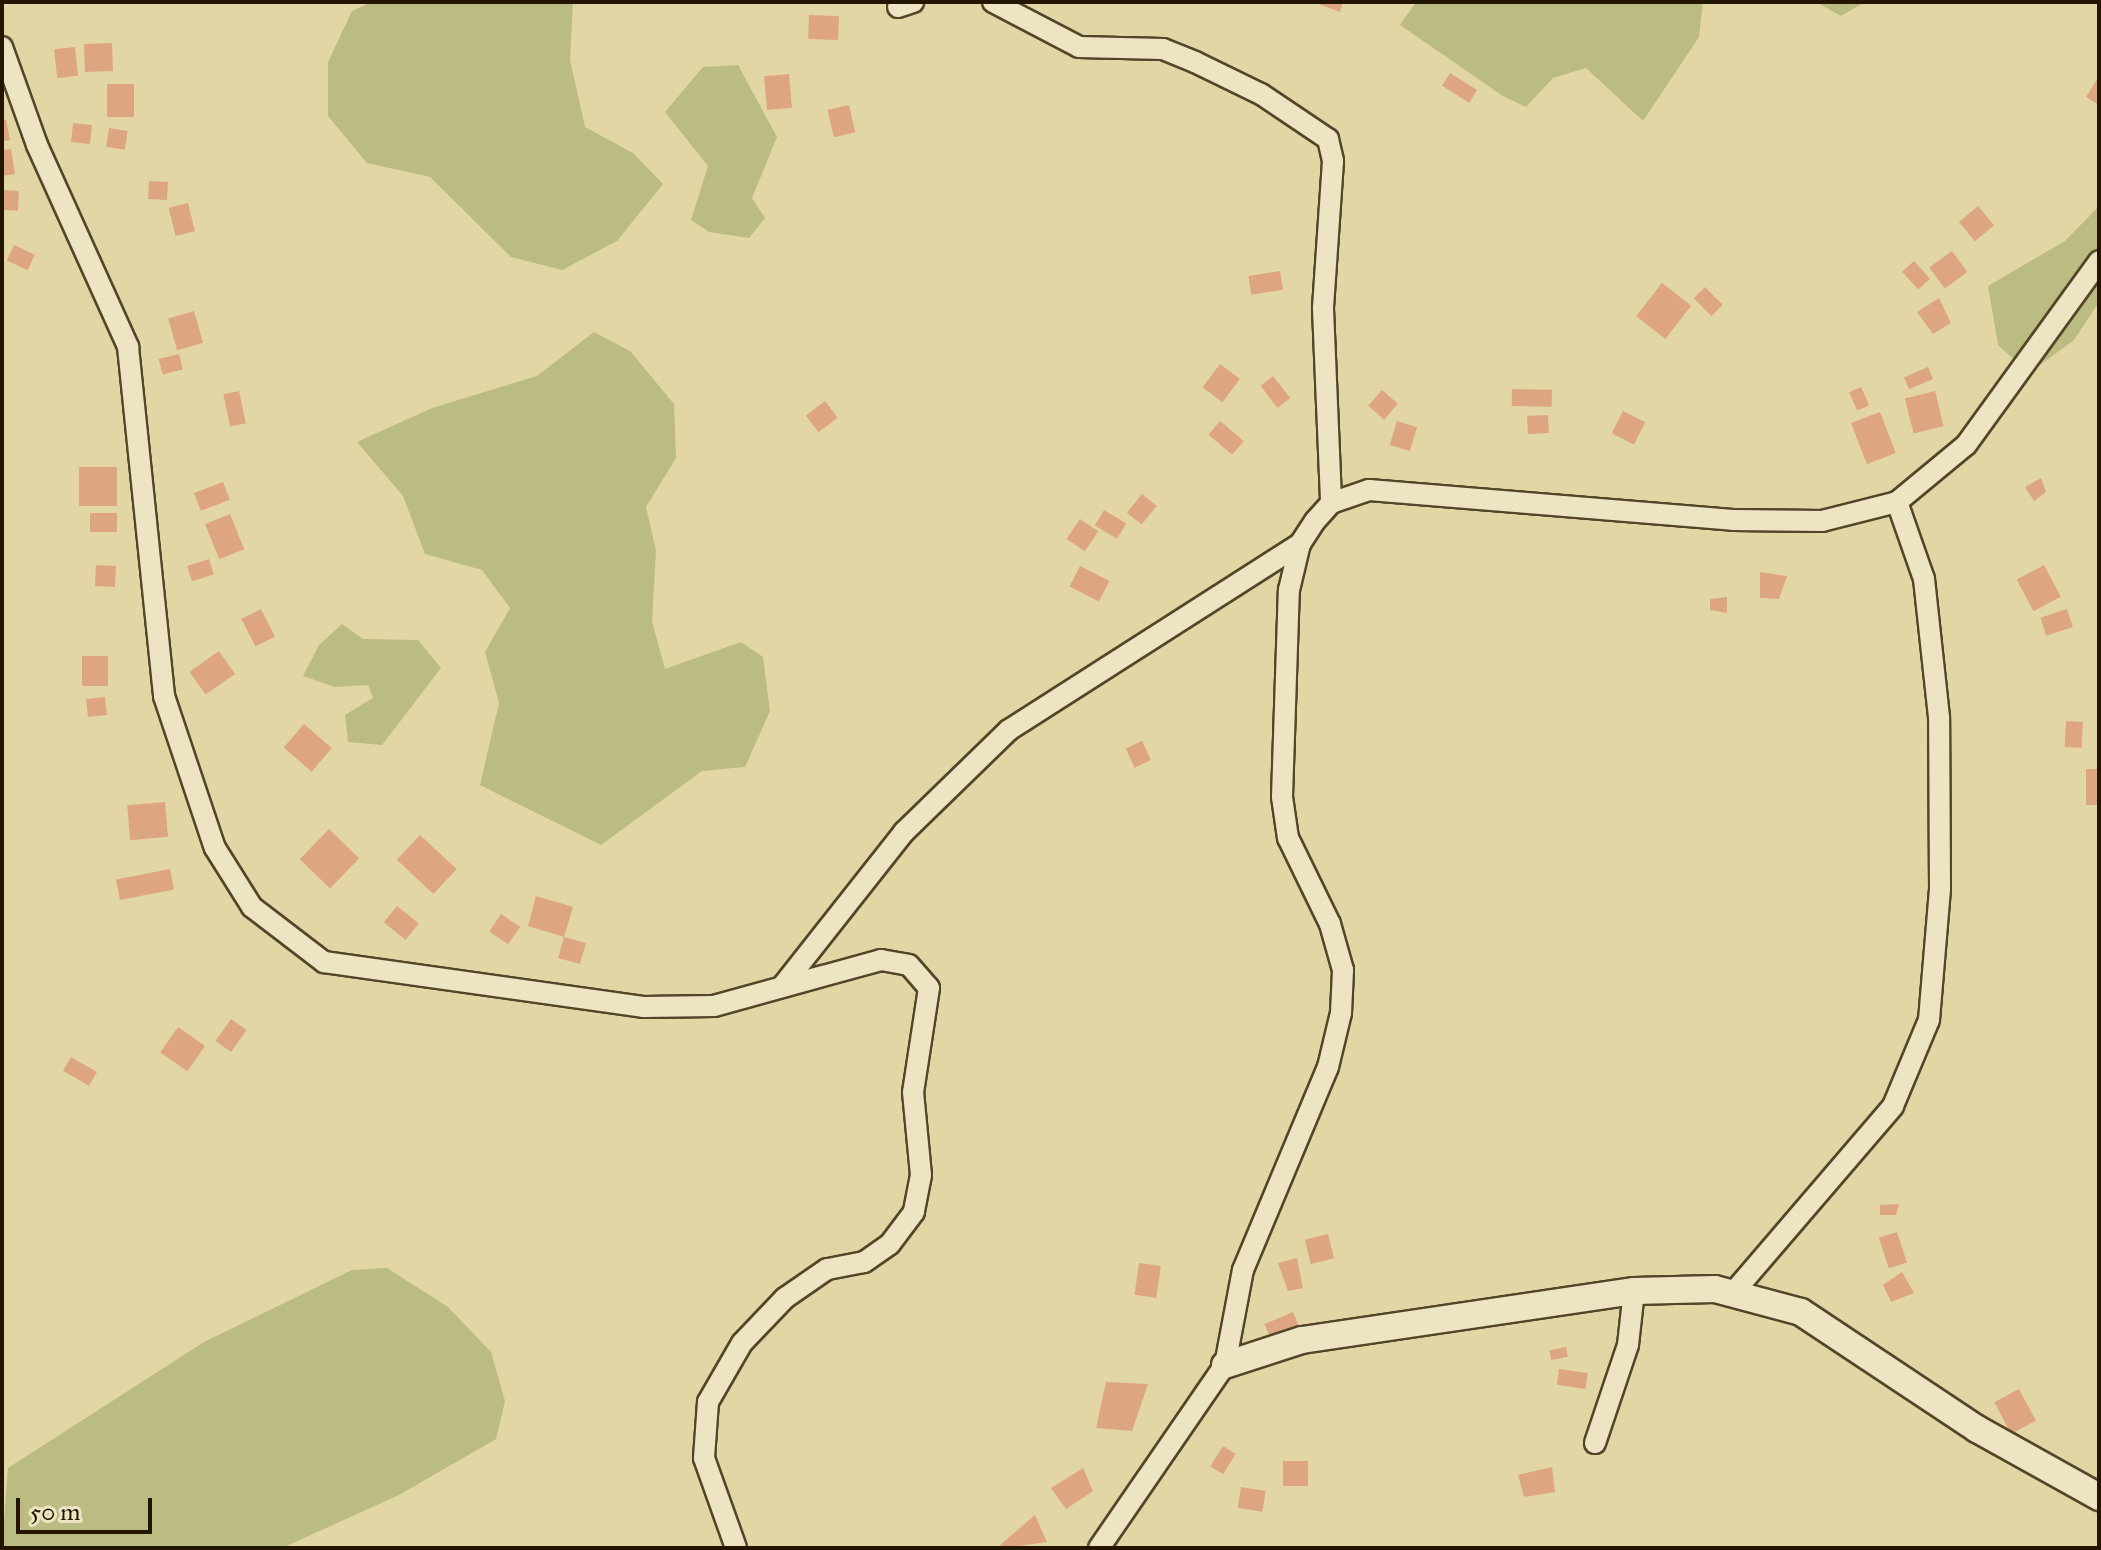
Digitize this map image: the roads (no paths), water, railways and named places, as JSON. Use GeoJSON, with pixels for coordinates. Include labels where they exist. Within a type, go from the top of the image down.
{"type":"FeatureCollection","features":[{"type":"Feature","properties":{"kind":"street"},"geometry":{"type":"LineString","coordinates":[[993,2],[1079,47],[1163,49],[1184,57],[1261,94],[1328,139],[1333,161],[1324,382],[1331,503]]}},
{"type":"Feature","properties":{"kind":"street"},"geometry":{"type":"LineString","coordinates":[[2,47],[37,145],[128,347],[164,696],[215,848],[252,907],[291,943],[338,964],[643,1007],[714,1006],[784,984],[881,960],[909,965],[929,988],[913,1092],[921,1175],[914,1212],[890,1244],[864,1262],[827,1269],[785,1298],[742,1343],[708,1402],[704,1458],[736,1548]]}},
{"type":"Feature","properties":{"kind":"street"},"geometry":{"type":"LineString","coordinates":[[784,984],[885,853],[1009,730],[1300,544],[1331,503],[1369,490],[1602,514],[1822,521],[1897,502],[1966,445],[2099,261]]}},
{"type":"Feature","properties":{"kind":"street"},"geometry":{"type":"LineString","coordinates":[[1733,1293],[1893,1106],[1929,1020],[1940,888],[1939,717],[1924,579],[1897,502]]}},
{"type":"Feature","properties":{"kind":"street"},"geometry":{"type":"LineString","coordinates":[[1099,1548],[1225,1365],[1243,1270],[1328,1067],[1341,1013],[1343,970],[1330,924],[1288,838],[1282,797],[1289,590],[1300,544]]}},
{"type":"Feature","properties":{"kind":"street"},"geometry":{"type":"LineString","coordinates":[[1595,1443],[1628,1345],[1634,1291]]}},
{"type":"Feature","properties":{"kind":"street"},"geometry":{"type":"LineString","coordinates":[[1225,1365],[1302,1340],[1634,1291],[1733,1293],[1801,1312],[1977,1429],[2099,1497]]}}]}
